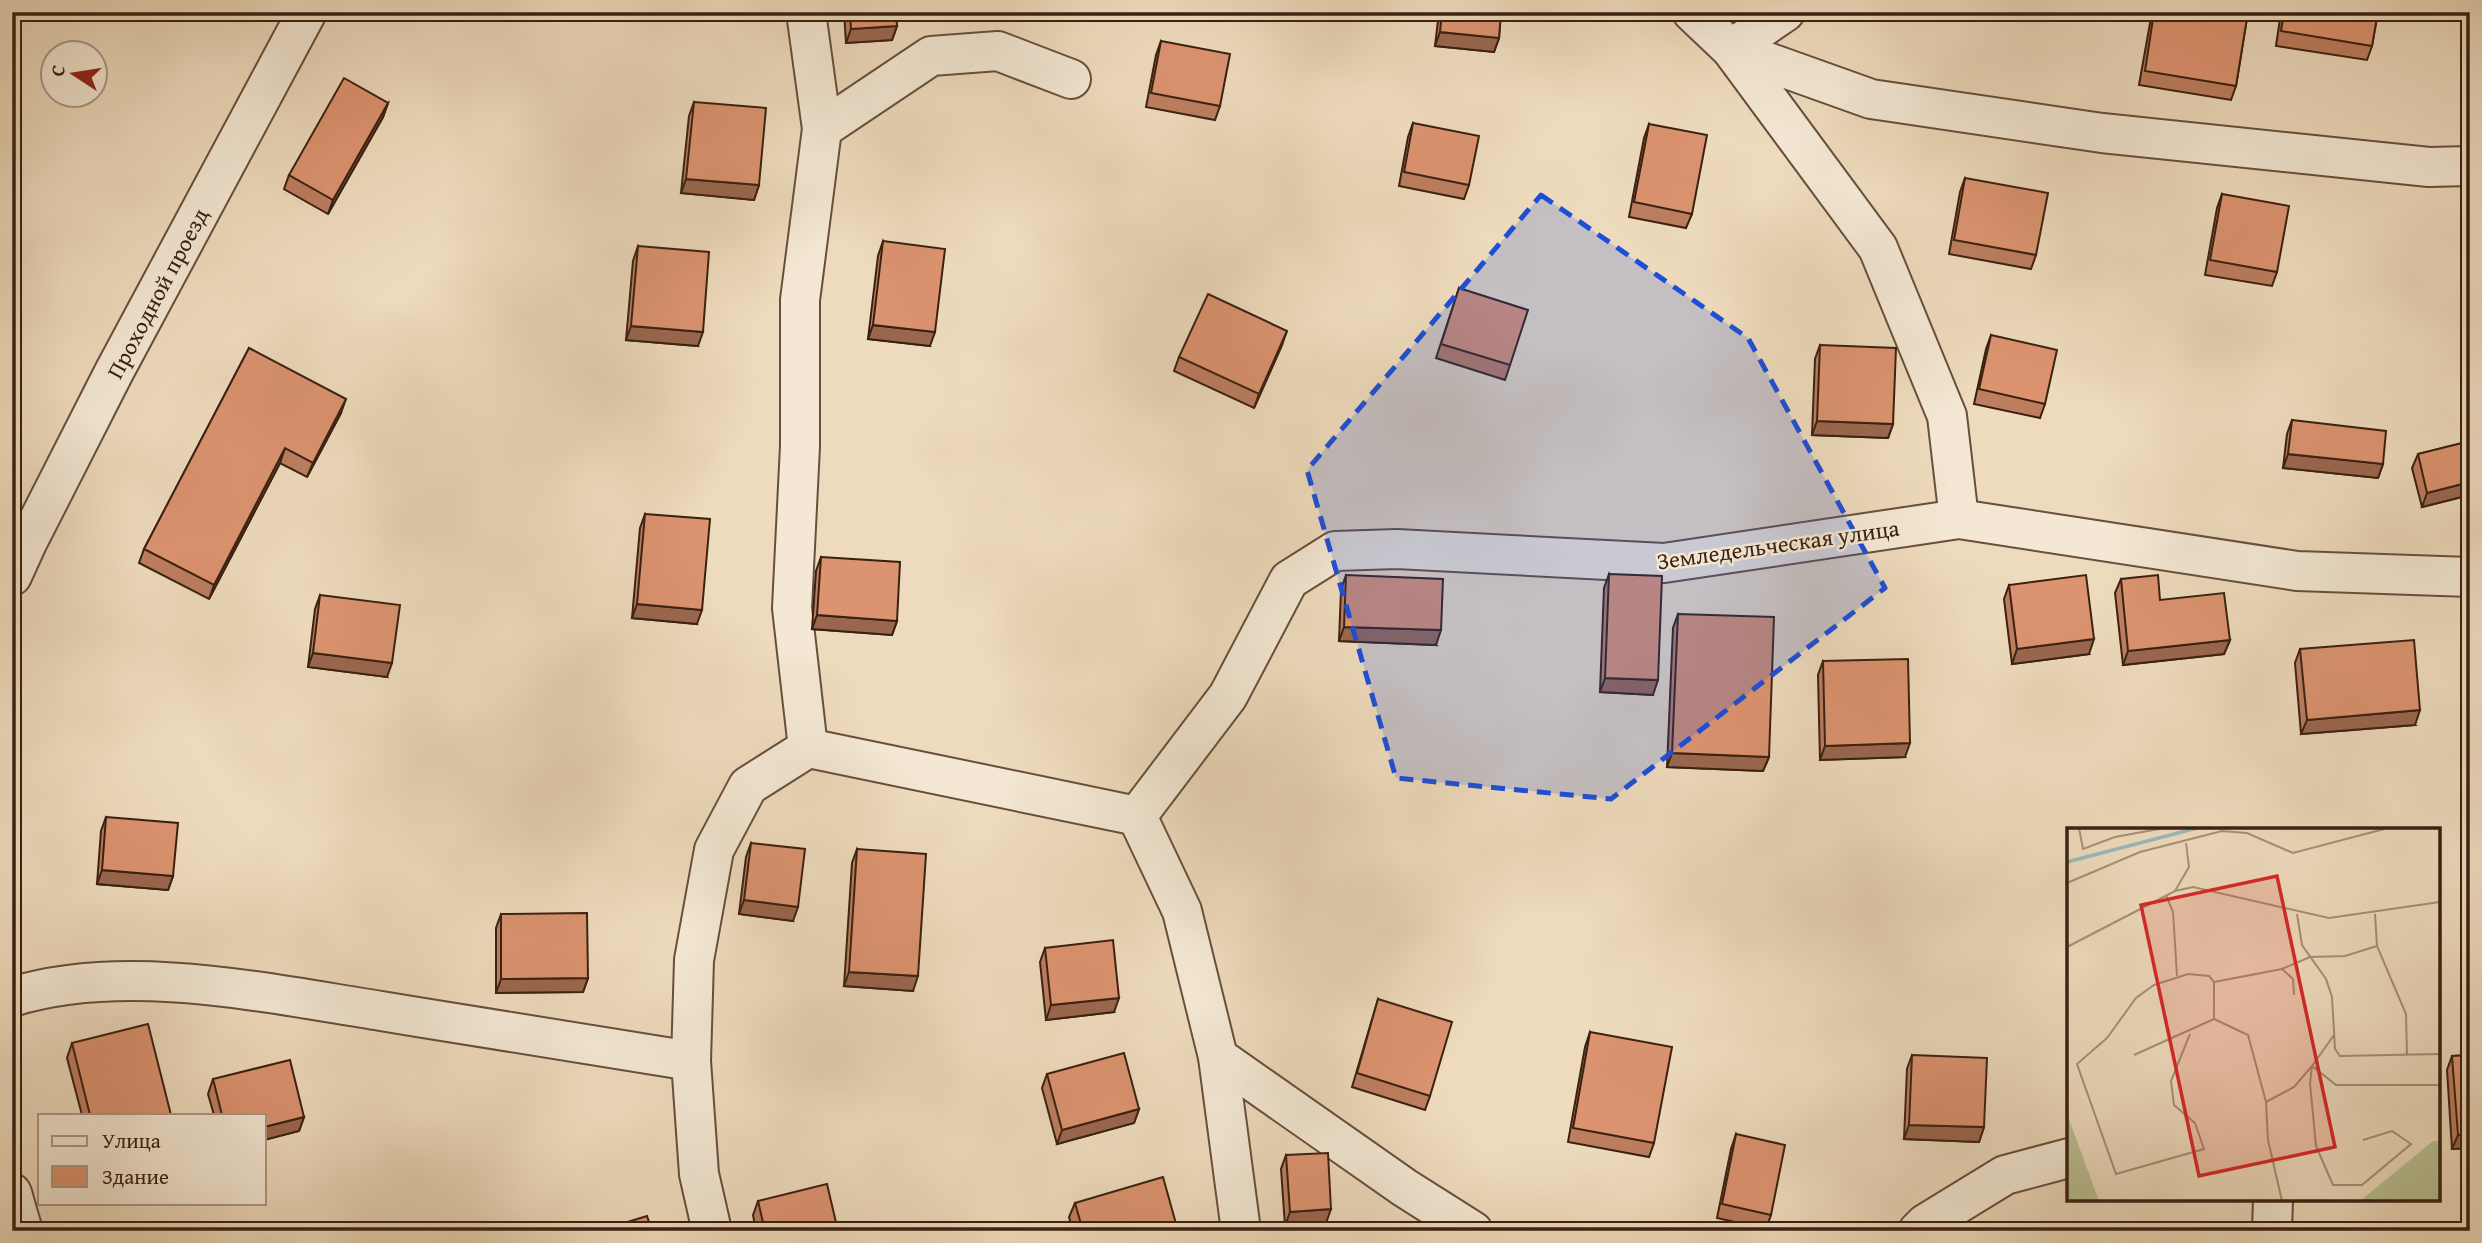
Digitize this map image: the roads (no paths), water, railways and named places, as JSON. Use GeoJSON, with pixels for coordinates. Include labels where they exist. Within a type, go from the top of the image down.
{"type":"FeatureCollection","features":[{"type":"Feature","properties":{"kind":"street","name":"Проходной проезд"},"geometry":{"type":"LineString","coordinates":[[12,576],[114,372],[307,12]]}},
{"type":"Feature","properties":{"kind":"street"},"geometry":{"type":"LineString","coordinates":[[806,12],[822,129],[800,300],[800,446],[792,608],[808,748]]}},
{"type":"Feature","properties":{"kind":"street"},"geometry":{"type":"LineString","coordinates":[[1692,12],[1731,49],[1878,248],[1947,416],[1959,519]]}},
{"type":"Feature","properties":{"kind":"street"},"geometry":{"type":"LineString","coordinates":[[1731,49],[1785,12]]}},
{"type":"Feature","properties":{"kind":"street"},"geometry":{"type":"LineString","coordinates":[[1731,49],[1871,99],[2116,134],[2429,167],[2470,166]]}},
{"type":"Feature","properties":{"kind":"street"},"geometry":{"type":"LineString","coordinates":[[822,129],[931,56],[998,51],[1071,79]]}},
{"type":"Feature","properties":{"kind":"street","name":"Земледельческая улица"},"geometry":{"type":"LineString","coordinates":[[1137,816],[1228,696],[1289,580],[1335,551],[1397,549],[1664,563],[1959,519],[2297,571],[2470,577]]}},
{"type":"Feature","properties":{"kind":"street"},"geometry":{"type":"LineString","coordinates":[[712,1231],[699,1174],[691,1061],[694,960],[714,850],[748,786],[808,748],[1137,816],[1182,911],[1218,1057],[1241,1231]]}},
{"type":"Feature","properties":{"kind":"street"},"geometry":{"type":"LineString","coordinates":[[12,997],[35,990],[128,980],[238,989],[691,1061]]}},
{"type":"Feature","properties":{"kind":"street"},"geometry":{"type":"LineString","coordinates":[[1218,1057],[1405,1188],[1473,1231]]}},
{"type":"Feature","properties":{"kind":"street"},"geometry":{"type":"LineString","coordinates":[[1918,1231],[2005,1175],[2067,1159]]}},
{"type":"Feature","properties":{"kind":"street"},"geometry":{"type":"LineString","coordinates":[[12,1194],[23,1231]]}},
{"type":"Feature","properties":{"kind":"street"},"geometry":{"type":"LineString","coordinates":[[2272,1231],[2273,1201]]}}]}
